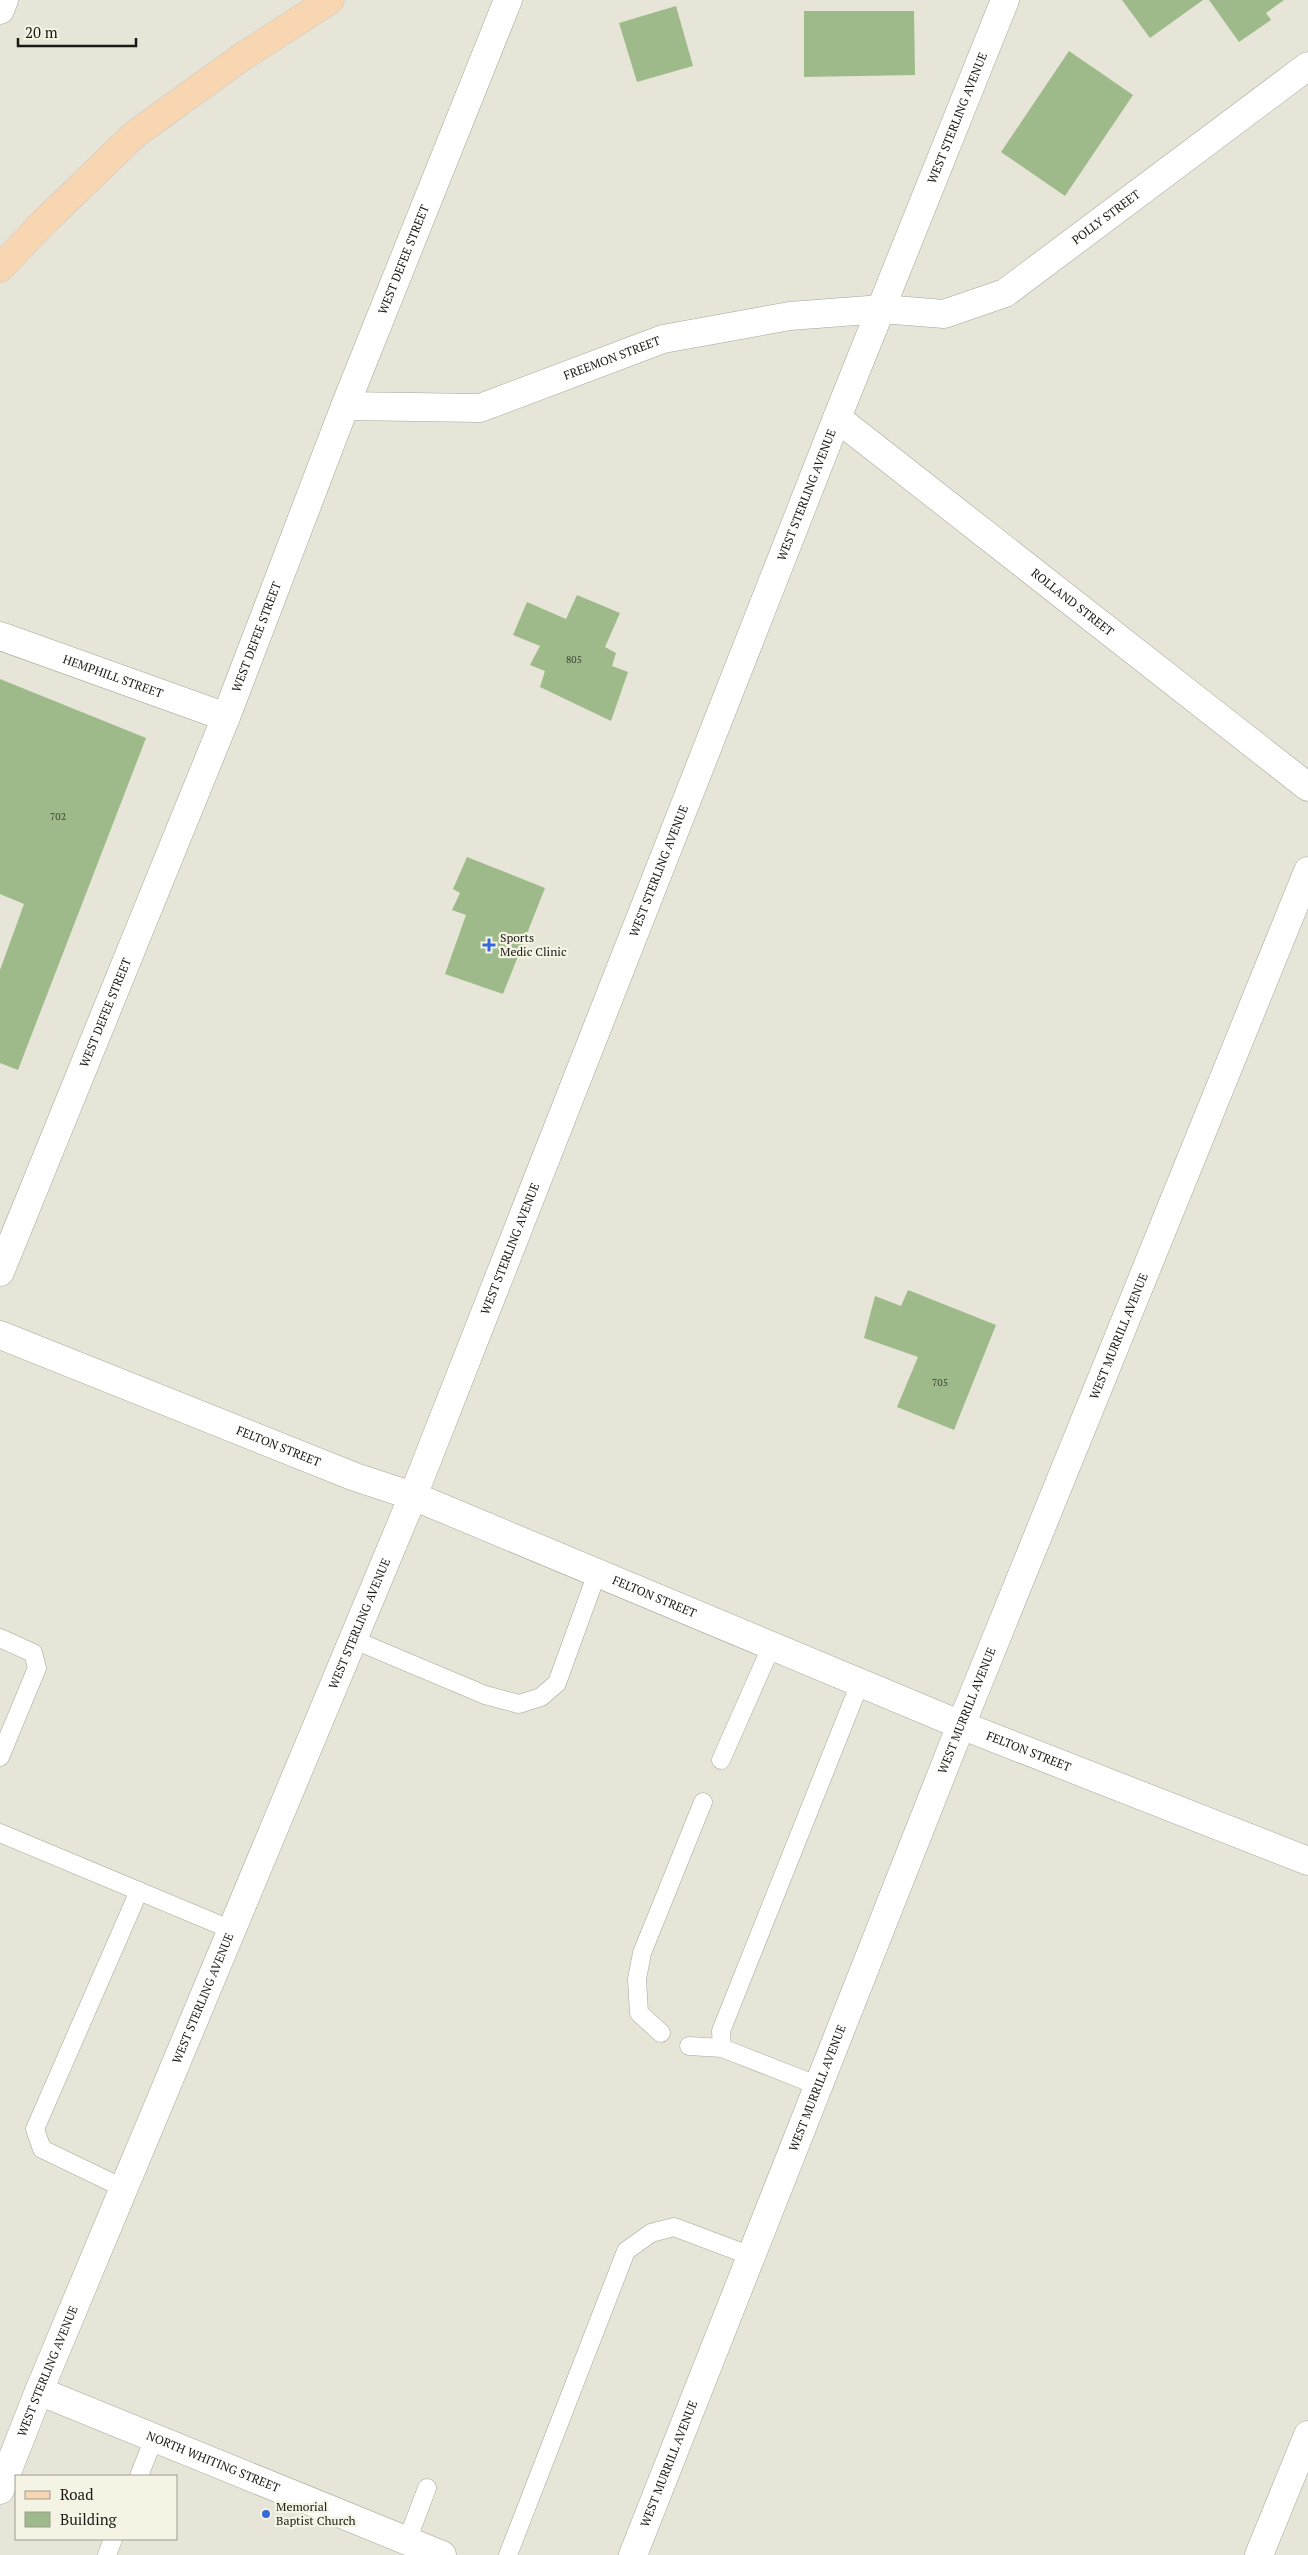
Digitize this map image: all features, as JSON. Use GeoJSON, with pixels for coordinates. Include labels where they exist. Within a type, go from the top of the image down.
{"type":"FeatureCollection","features":[{"type":"Feature","properties":{"kind":"main road"},"geometry":{"type":"LineString","coordinates":[[0,268],[43,223],[134,135],[239,59],[330,0]]}},
{"type":"Feature","properties":{"kind":"street"},"geometry":{"type":"LineString","coordinates":[[0,10],[4,0]]}},
{"type":"Feature","properties":{"kind":"street","name":"WEST DEFEE STREET"},"geometry":{"type":"LineString","coordinates":[[0,1272],[226,717],[345,406],[508,0]]}},
{"type":"Feature","properties":{"kind":"street","name":"WEST STERLING AVENUE"},"geometry":{"type":"LineString","coordinates":[[0,2490],[123,2188],[413,1496],[837,418],[1005,0]]}},
{"type":"Feature","properties":{"kind":"street","name":"POLLY STREET"},"geometry":{"type":"LineString","coordinates":[[882,309],[944,314],[1005,293],[1308,66]]}},
{"type":"Feature","properties":{"kind":"street","name":"FREEMON STREET"},"geometry":{"type":"LineString","coordinates":[[345,406],[480,408],[664,339],[790,316],[882,309]]}},
{"type":"Feature","properties":{"kind":"street","name":"ROLLAND STREET"},"geometry":{"type":"LineString","coordinates":[[837,418],[1308,786]]}},
{"type":"Feature","properties":{"kind":"street","name":"HEMPHILL STREET"},"geometry":{"type":"LineString","coordinates":[[0,636],[226,717]]}},
{"type":"Feature","properties":{"kind":"street","name":"WEST MURRILL AVENUE"},"geometry":{"type":"LineString","coordinates":[[633,2555],[961,1725],[1308,871]]}},
{"type":"Feature","properties":{"kind":"street","name":"FELTON STREET"},"geometry":{"type":"LineString","coordinates":[[0,1335],[355,1477],[413,1496],[961,1725],[1308,1861]]}},
{"type":"Feature","properties":{"kind":"street","name":"NORTH WHITING STREET"},"geometry":{"type":"LineString","coordinates":[[39,2391],[442,2555]]}},
{"type":"Feature","properties":{"kind":"street"},"geometry":{"type":"LineString","coordinates":[[1259,2555],[1308,2436]]}},
{"type":"Feature","properties":{"kind":"lane"},"geometry":{"type":"LineString","coordinates":[[352,1639],[485,1696],[520,1704],[541,1697],[557,1682],[597,1573]]}},
{"type":"Feature","properties":{"kind":"lane"},"geometry":{"type":"LineString","coordinates":[[0,1638],[33,1653],[37,1668],[0,1757]]}},
{"type":"Feature","properties":{"kind":"lane"},"geometry":{"type":"LineString","coordinates":[[721,1760],[772,1646]]}},
{"type":"Feature","properties":{"kind":"lane"},"geometry":{"type":"LineString","coordinates":[[722,2048],[721,2031],[860,1683]]}},
{"type":"Feature","properties":{"kind":"lane"},"geometry":{"type":"LineString","coordinates":[[660,2034],[639,2013],[637,1979],[642,1953],[703,1802]]}},
{"type":"Feature","properties":{"kind":"lane"},"geometry":{"type":"LineString","coordinates":[[0,1833],[232,1930]]}},
{"type":"Feature","properties":{"kind":"lane"},"geometry":{"type":"LineString","coordinates":[[123,2188],[42,2149],[35,2128],[139,1891]]}},
{"type":"Feature","properties":{"kind":"lane"},"geometry":{"type":"LineString","coordinates":[[690,2046],[722,2048],[819,2086]]}},
{"type":"Feature","properties":{"kind":"lane"},"geometry":{"type":"LineString","coordinates":[[508,2555],[626,2250],[650,2233],[674,2227],[751,2256]]}},
{"type":"Feature","properties":{"kind":"lane"},"geometry":{"type":"LineString","coordinates":[[139,2475],[154,2438]]}},
{"type":"Feature","properties":{"kind":"lane"},"geometry":{"type":"LineString","coordinates":[[407,2541],[427,2488]]}},
{"type":"Feature","properties":{"kind":"lane"},"geometry":{"type":"LineString","coordinates":[[107,2555],[113,2540]]}},
{"type":"Feature","properties":{"kind":"building"},"geometry":{"type":"Polygon","coordinates":[[[1122,0],[1203,0],[1150,38],[1122,0]]]}},
{"type":"Feature","properties":{"kind":"building"},"geometry":{"type":"Polygon","coordinates":[[[1209,0],[1284,0],[1266,13],[1271,20],[1239,42],[1209,0]]]}},
{"type":"Feature","properties":{"kind":"building"},"geometry":{"type":"Polygon","coordinates":[[[676,6],[693,66],[637,82],[619,23],[676,6]]]}},
{"type":"Feature","properties":{"kind":"building"},"geometry":{"type":"Polygon","coordinates":[[[804,11],[914,11],[915,75],[804,77],[804,11]]]}},
{"type":"Feature","properties":{"kind":"building"},"geometry":{"type":"Polygon","coordinates":[[[1069,51],[1133,95],[1065,196],[1001,152],[1069,51]]]}},
{"type":"Feature","properties":{"kind":"building"},"geometry":{"type":"Polygon","coordinates":[[[577,595],[620,613],[605,647],[616,653],[612,666],[628,672],[611,721],[540,687],[545,671],[530,665],[540,646],[513,635],[527,602],[566,619],[577,595]]]}},
{"type":"Feature","properties":{"kind":"building"},"geometry":{"type":"Polygon","coordinates":[[[0,679],[146,738],[18,1070],[0,1063],[0,970],[24,904],[0,894],[0,679]]]}},
{"type":"Feature","properties":{"kind":"building","name":"Sports Medic Clinic"},"geometry":{"type":"Polygon","coordinates":[[[467,857],[545,888],[503,994],[445,974],[466,915],[452,910],[460,893],[453,889],[467,857]]]}},
{"type":"Feature","properties":{"kind":"building"},"geometry":{"type":"Polygon","coordinates":[[[908,1290],[996,1325],[954,1430],[897,1407],[918,1357],[864,1338],[875,1296],[901,1306],[908,1290]]]}},
{"type":"Feature","properties":{"kind":"place","name":"Sports Medic Clinic"},"geometry":{"type":"Point","coordinates":[489,945]}},
{"type":"Feature","properties":{"kind":"place","name":"Memorial Baptist Church"},"geometry":{"type":"Point","coordinates":[266,2514]}}]}
